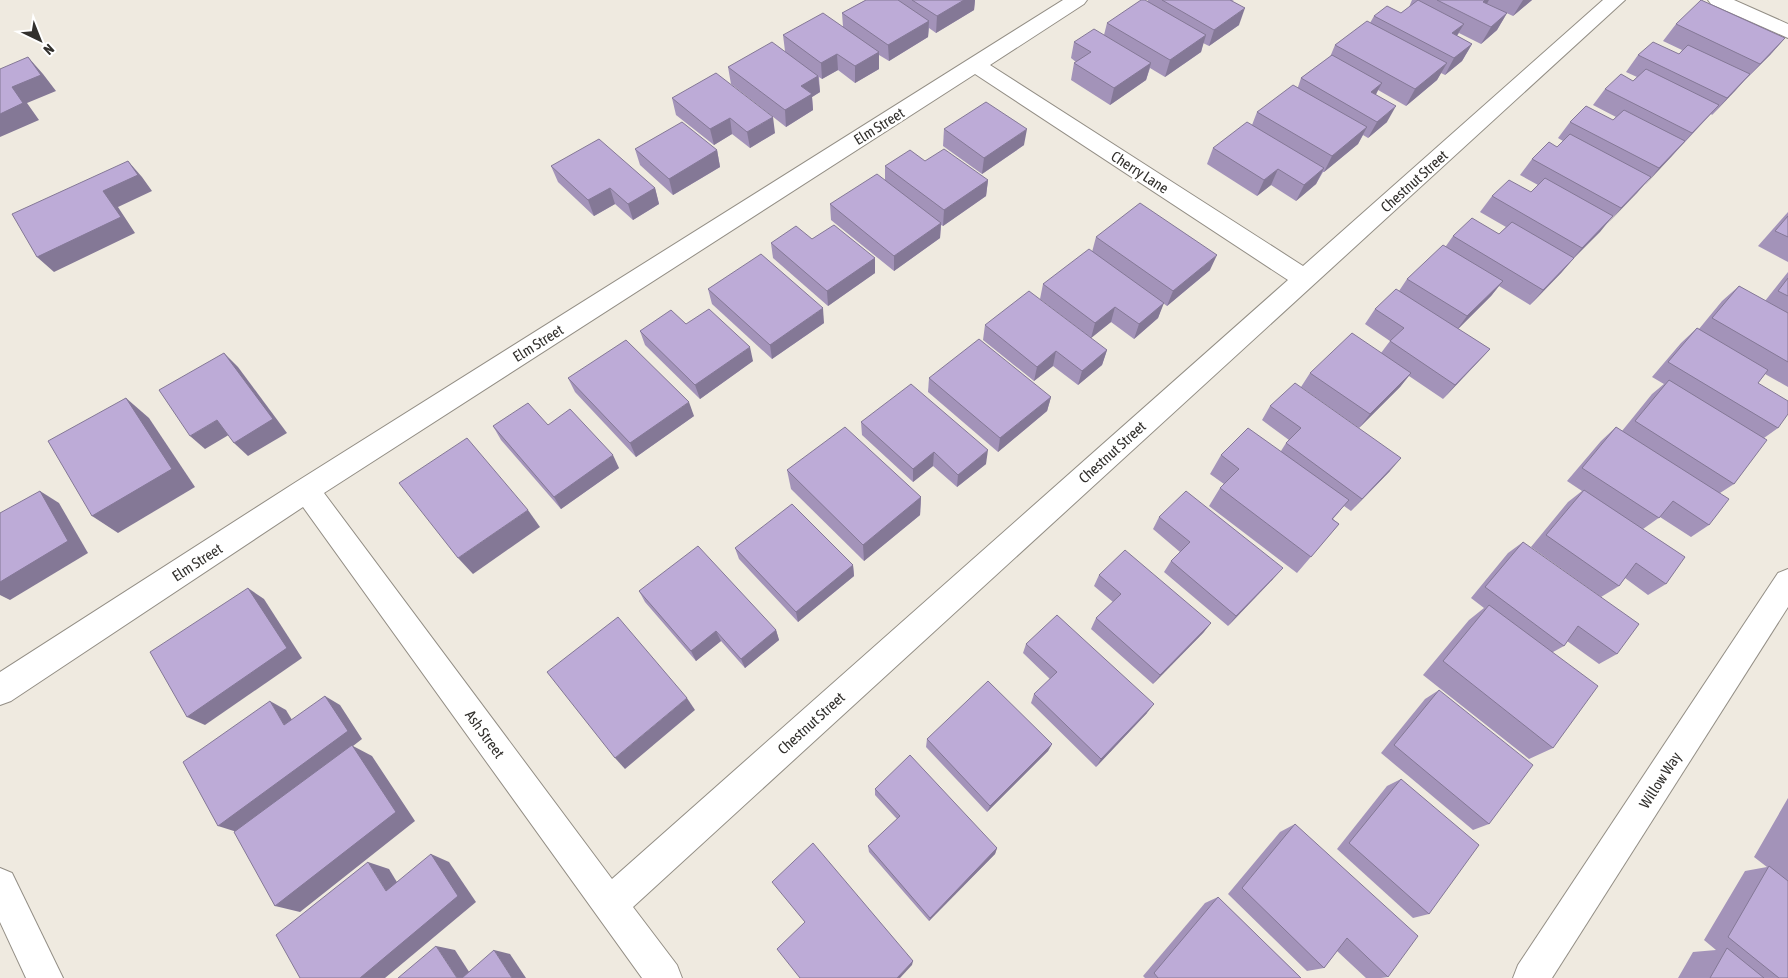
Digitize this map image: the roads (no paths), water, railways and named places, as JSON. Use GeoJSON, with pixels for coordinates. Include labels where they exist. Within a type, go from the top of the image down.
{"type":"FeatureCollection","features":[{"type":"Feature","properties":{"kind":"street","name":"Elm Street"},"geometry":{"type":"LineString","coordinates":[[0,690],[306,490],[1077,0]]}},
{"type":"Feature","properties":{"kind":"street","name":"Chestnut Street"},"geometry":{"type":"LineString","coordinates":[[610,904],[1615,0]]}},
{"type":"Feature","properties":{"kind":"street"},"geometry":{"type":"LineString","coordinates":[[1718,0],[1788,32]]}},
{"type":"Feature","properties":{"kind":"street","name":"Cherry Lane"},"geometry":{"type":"LineString","coordinates":[[976,65],[1305,279]]}},
{"type":"Feature","properties":{"kind":"street","name":"Ash Street"},"geometry":{"type":"LineString","coordinates":[[306,490],[664,978]]}},
{"type":"Feature","properties":{"kind":"street","name":"Willow Way"},"geometry":{"type":"LineString","coordinates":[[1531,978],[1788,582]]}},
{"type":"Feature","properties":{"kind":"street"},"geometry":{"type":"LineString","coordinates":[[0,885],[45,978]]}}]}
